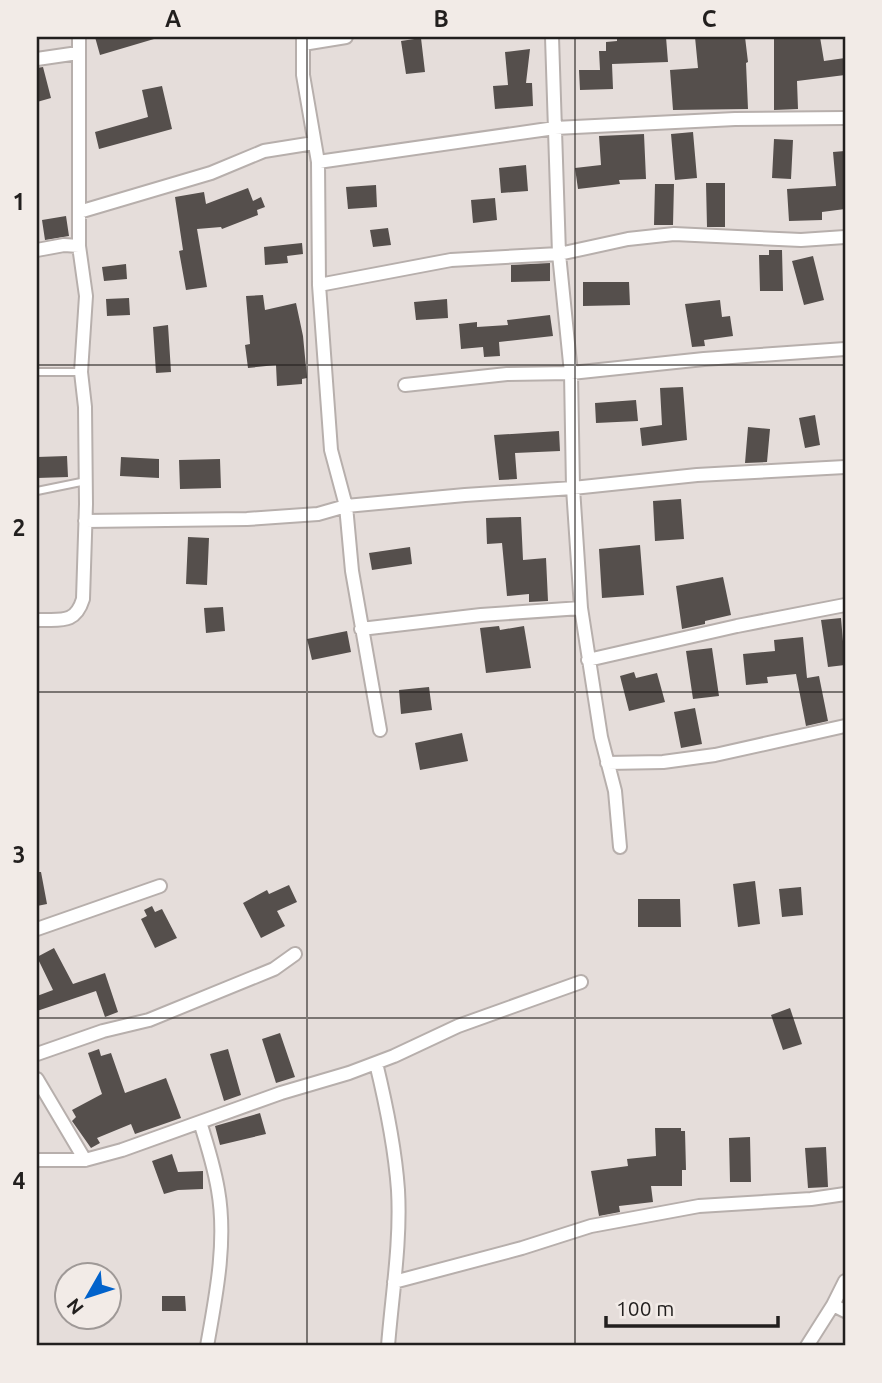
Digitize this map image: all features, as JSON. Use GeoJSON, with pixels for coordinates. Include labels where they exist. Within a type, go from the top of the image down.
{"type":"FeatureCollection","features":[{"type":"Feature","properties":{"kind":"street"},"geometry":{"type":"LineString","coordinates":[[37,620],[71,619],[79,612],[83,599],[86,481],[85,408],[81,372],[86,296],[79,246],[79,37]]}},
{"type":"Feature","properties":{"kind":"street"},"geometry":{"type":"LineString","coordinates":[[346,37],[303,40],[303,75],[318,162],[319,285],[331,450],[346,506],[361,629],[380,730]]}},
{"type":"Feature","properties":{"kind":"street"},"geometry":{"type":"LineString","coordinates":[[552,37],[559,254],[572,373],[573,488],[582,608],[588,660],[607,763],[615,791],[620,847]]}},
{"type":"Feature","properties":{"kind":"street"},"geometry":{"type":"LineString","coordinates":[[37,59],[78,53]]}},
{"type":"Feature","properties":{"kind":"street"},"geometry":{"type":"LineString","coordinates":[[318,162],[555,128],[735,119],[845,118]]}},
{"type":"Feature","properties":{"kind":"street"},"geometry":{"type":"LineString","coordinates":[[79,212],[211,173],[264,151],[314,143]]}},
{"type":"Feature","properties":{"kind":"street"},"geometry":{"type":"LineString","coordinates":[[319,285],[451,260],[559,254],[628,239],[674,234],[801,240],[845,237]]}},
{"type":"Feature","properties":{"kind":"street"},"geometry":{"type":"LineString","coordinates":[[37,250],[64,245],[79,246]]}},
{"type":"Feature","properties":{"kind":"street"},"geometry":{"type":"LineString","coordinates":[[405,385],[507,374],[572,373],[704,359],[845,349]]}},
{"type":"Feature","properties":{"kind":"street"},"geometry":{"type":"LineString","coordinates":[[85,521],[247,519],[318,514],[346,506],[465,495],[573,488],[697,475],[845,467]]}},
{"type":"Feature","properties":{"kind":"street"},"geometry":{"type":"LineString","coordinates":[[588,660],[845,605]]}},
{"type":"Feature","properties":{"kind":"street"},"geometry":{"type":"LineString","coordinates":[[361,629],[481,615],[582,608]]}},
{"type":"Feature","properties":{"kind":"street"},"geometry":{"type":"LineString","coordinates":[[607,763],[663,762],[715,755],[845,726]]}},
{"type":"Feature","properties":{"kind":"street"},"geometry":{"type":"LineString","coordinates":[[37,929],[160,886]]}},
{"type":"Feature","properties":{"kind":"street"},"geometry":{"type":"LineString","coordinates":[[37,1054],[103,1031],[149,1020],[274,970],[295,954]]}},
{"type":"Feature","properties":{"kind":"street"},"geometry":{"type":"LineString","coordinates":[[37,1160],[85,1160],[122,1150],[376,1063],[458,1026],[581,982]]}},
{"type":"Feature","properties":{"kind":"street"},"geometry":{"type":"LineString","coordinates":[[376,1063],[386,1108],[398,1191],[388,1346]]}},
{"type":"Feature","properties":{"kind":"street"},"geometry":{"type":"LineString","coordinates":[[37,1079],[85,1160]]}},
{"type":"Feature","properties":{"kind":"street"},"geometry":{"type":"LineString","coordinates":[[200,1122],[219,1192],[221,1234],[216,1296],[207,1346]]}},
{"type":"Feature","properties":{"kind":"street"},"geometry":{"type":"LineString","coordinates":[[394,1282],[522,1248],[592,1226],[699,1206],[810,1199],[845,1194]]}},
{"type":"Feature","properties":{"kind":"street"},"geometry":{"type":"LineString","coordinates":[[807,1346],[839,1308],[845,1281]]}},
{"type":"Feature","properties":{"kind":"lane"},"geometry":{"type":"LineString","coordinates":[[37,372],[81,372]]}},
{"type":"Feature","properties":{"kind":"lane"},"geometry":{"type":"LineString","coordinates":[[37,491],[86,481]]}},
{"type":"Feature","properties":{"kind":"building"},"geometry":{"type":"Polygon","coordinates":[[[95,37],[153,37],[154,39],[100,55],[95,37]]]}},
{"type":"Feature","properties":{"kind":"building"},"geometry":{"type":"Polygon","coordinates":[[[617,37],[666,37],[668,62],[612,64],[613,89],[580,90],[579,70],[600,70],[599,51],[606,51],[606,42],[617,41],[617,37]]]}},
{"type":"Feature","properties":{"kind":"building"},"geometry":{"type":"Polygon","coordinates":[[[695,37],[745,37],[748,109],[673,110],[670,70],[698,68],[695,37]]]}},
{"type":"Feature","properties":{"kind":"building"},"geometry":{"type":"Polygon","coordinates":[[[774,37],[820,37],[824,61],[845,58],[845,75],[797,81],[798,109],[774,110],[774,37]]]}},
{"type":"Feature","properties":{"kind":"building"},"geometry":{"type":"Polygon","coordinates":[[[421,38],[425,72],[406,74],[401,41],[421,38]]]}},
{"type":"Feature","properties":{"kind":"building"},"geometry":{"type":"Polygon","coordinates":[[[530,49],[526,83],[532,83],[533,106],[495,109],[493,86],[508,85],[505,52],[530,49]]]}},
{"type":"Feature","properties":{"kind":"building"},"geometry":{"type":"Polygon","coordinates":[[[43,67],[51,98],[37,102],[37,68],[43,67]]]}},
{"type":"Feature","properties":{"kind":"building"},"geometry":{"type":"Polygon","coordinates":[[[162,86],[172,129],[99,149],[95,132],[148,117],[142,90],[162,86]]]}},
{"type":"Feature","properties":{"kind":"building"},"geometry":{"type":"Polygon","coordinates":[[[693,132],[697,178],[675,180],[671,134],[693,132]]]}},
{"type":"Feature","properties":{"kind":"building"},"geometry":{"type":"Polygon","coordinates":[[[644,134],[646,179],[619,180],[620,184],[578,189],[575,168],[601,165],[599,136],[644,134]]]}},
{"type":"Feature","properties":{"kind":"building"},"geometry":{"type":"Polygon","coordinates":[[[774,139],[793,140],[791,179],[772,178],[774,139]]]}},
{"type":"Feature","properties":{"kind":"building"},"geometry":{"type":"Polygon","coordinates":[[[845,151],[845,209],[822,212],[822,220],[789,221],[787,189],[836,186],[833,152],[845,151]]]}},
{"type":"Feature","properties":{"kind":"building"},"geometry":{"type":"Polygon","coordinates":[[[526,165],[528,191],[501,193],[499,168],[526,165]]]}},
{"type":"Feature","properties":{"kind":"building"},"geometry":{"type":"Polygon","coordinates":[[[706,183],[725,183],[725,227],[707,227],[706,183]]]}},
{"type":"Feature","properties":{"kind":"building"},"geometry":{"type":"Polygon","coordinates":[[[655,184],[674,184],[673,225],[654,225],[655,184]]]}},
{"type":"Feature","properties":{"kind":"building"},"geometry":{"type":"Polygon","coordinates":[[[376,185],[377,207],[348,209],[346,187],[376,185]]]}},
{"type":"Feature","properties":{"kind":"building"},"geometry":{"type":"Polygon","coordinates":[[[248,188],[253,201],[261,197],[265,207],[257,210],[258,215],[222,229],[197,229],[207,287],[186,290],[179,251],[183,250],[175,197],[204,192],[206,204],[248,188]]]}},
{"type":"Feature","properties":{"kind":"building"},"geometry":{"type":"Polygon","coordinates":[[[495,198],[497,220],[473,223],[471,200],[495,198]]]}},
{"type":"Feature","properties":{"kind":"building"},"geometry":{"type":"Polygon","coordinates":[[[66,216],[69,236],[45,240],[42,220],[66,216]]]}},
{"type":"Feature","properties":{"kind":"building"},"geometry":{"type":"Polygon","coordinates":[[[388,228],[391,245],[373,247],[370,230],[388,228]]]}},
{"type":"Feature","properties":{"kind":"building"},"geometry":{"type":"Polygon","coordinates":[[[302,243],[303,254],[287,256],[288,263],[265,265],[264,247],[302,243]]]}},
{"type":"Feature","properties":{"kind":"building"},"geometry":{"type":"Polygon","coordinates":[[[769,250],[782,250],[783,291],[760,291],[759,255],[769,255],[769,250]]]}},
{"type":"Feature","properties":{"kind":"building"},"geometry":{"type":"Polygon","coordinates":[[[813,256],[824,300],[804,305],[792,261],[813,256]]]}},
{"type":"Feature","properties":{"kind":"building"},"geometry":{"type":"Polygon","coordinates":[[[550,263],[550,281],[511,282],[511,265],[550,263]]]}},
{"type":"Feature","properties":{"kind":"building"},"geometry":{"type":"Polygon","coordinates":[[[126,264],[127,279],[104,281],[102,267],[126,264]]]}},
{"type":"Feature","properties":{"kind":"building"},"geometry":{"type":"Polygon","coordinates":[[[583,282],[629,282],[630,305],[583,306],[583,282]]]}},
{"type":"Feature","properties":{"kind":"building"},"geometry":{"type":"Polygon","coordinates":[[[263,295],[265,310],[296,303],[303,336],[307,378],[302,379],[302,384],[277,386],[276,365],[248,368],[245,345],[250,344],[246,296],[263,295]]]}},
{"type":"Feature","properties":{"kind":"building"},"geometry":{"type":"Polygon","coordinates":[[[129,298],[130,315],[107,316],[106,299],[129,298]]]}},
{"type":"Feature","properties":{"kind":"building"},"geometry":{"type":"Polygon","coordinates":[[[447,299],[448,318],[416,320],[414,302],[447,299]]]}},
{"type":"Feature","properties":{"kind":"building"},"geometry":{"type":"Polygon","coordinates":[[[720,300],[722,317],[730,316],[733,336],[704,340],[705,346],[692,347],[685,304],[720,300]]]}},
{"type":"Feature","properties":{"kind":"building"},"geometry":{"type":"Polygon","coordinates":[[[550,315],[553,336],[499,342],[500,356],[484,357],[483,347],[461,349],[459,324],[477,322],[477,327],[508,325],[507,320],[550,315]]]}},
{"type":"Feature","properties":{"kind":"building"},"geometry":{"type":"Polygon","coordinates":[[[168,325],[171,372],[156,373],[153,327],[168,325]]]}},
{"type":"Feature","properties":{"kind":"building"},"geometry":{"type":"Polygon","coordinates":[[[683,387],[687,440],[642,446],[640,428],[662,425],[660,388],[683,387]]]}},
{"type":"Feature","properties":{"kind":"building"},"geometry":{"type":"Polygon","coordinates":[[[636,400],[638,421],[596,423],[595,403],[636,400]]]}},
{"type":"Feature","properties":{"kind":"building"},"geometry":{"type":"Polygon","coordinates":[[[815,415],[820,445],[805,448],[799,418],[815,415]]]}},
{"type":"Feature","properties":{"kind":"building"},"geometry":{"type":"Polygon","coordinates":[[[748,427],[770,429],[767,462],[745,463],[748,427]]]}},
{"type":"Feature","properties":{"kind":"building"},"geometry":{"type":"Polygon","coordinates":[[[559,431],[560,451],[515,453],[517,479],[499,480],[494,435],[559,431]]]}},
{"type":"Feature","properties":{"kind":"building"},"geometry":{"type":"Polygon","coordinates":[[[67,456],[68,477],[37,478],[37,457],[67,456]]]}},
{"type":"Feature","properties":{"kind":"building"},"geometry":{"type":"Polygon","coordinates":[[[121,457],[159,459],[159,478],[120,476],[121,457]]]}},
{"type":"Feature","properties":{"kind":"building"},"geometry":{"type":"Polygon","coordinates":[[[220,459],[221,488],[180,489],[179,460],[220,459]]]}},
{"type":"Feature","properties":{"kind":"building"},"geometry":{"type":"Polygon","coordinates":[[[681,499],[684,539],[655,541],[653,501],[681,499]]]}},
{"type":"Feature","properties":{"kind":"building"},"geometry":{"type":"Polygon","coordinates":[[[521,517],[523,560],[546,558],[548,601],[529,602],[529,594],[507,596],[502,543],[487,544],[486,518],[521,517]]]}},
{"type":"Feature","properties":{"kind":"building"},"geometry":{"type":"Polygon","coordinates":[[[188,537],[209,538],[207,585],[186,584],[188,537]]]}},
{"type":"Feature","properties":{"kind":"building"},"geometry":{"type":"Polygon","coordinates":[[[640,545],[644,595],[602,598],[599,549],[640,545]]]}},
{"type":"Feature","properties":{"kind":"building"},"geometry":{"type":"Polygon","coordinates":[[[410,547],[412,564],[372,570],[369,553],[410,547]]]}},
{"type":"Feature","properties":{"kind":"building"},"geometry":{"type":"Polygon","coordinates":[[[723,577],[731,615],[682,629],[676,586],[723,577]]]}},
{"type":"Feature","properties":{"kind":"building"},"geometry":{"type":"Polygon","coordinates":[[[223,607],[225,631],[206,633],[204,608],[223,607]]]}},
{"type":"Feature","properties":{"kind":"building"},"geometry":{"type":"Polygon","coordinates":[[[841,618],[845,665],[828,667],[821,620],[841,618]]]}},
{"type":"Feature","properties":{"kind":"building"},"geometry":{"type":"Polygon","coordinates":[[[499,626],[500,630],[524,626],[531,668],[486,673],[480,628],[499,626]]]}},
{"type":"Feature","properties":{"kind":"building"},"geometry":{"type":"Polygon","coordinates":[[[347,631],[351,652],[312,660],[307,639],[347,631]]]}},
{"type":"Feature","properties":{"kind":"building"},"geometry":{"type":"Polygon","coordinates":[[[803,637],[807,678],[819,676],[828,721],[806,726],[796,674],[767,677],[768,683],[746,685],[743,654],[775,651],[774,640],[803,637]]]}},
{"type":"Feature","properties":{"kind":"building"},"geometry":{"type":"Polygon","coordinates":[[[712,648],[719,696],[693,699],[686,651],[712,648]]]}},
{"type":"Feature","properties":{"kind":"building"},"geometry":{"type":"Polygon","coordinates":[[[634,672],[636,678],[657,673],[665,702],[629,711],[620,676],[634,672]]]}},
{"type":"Feature","properties":{"kind":"building"},"geometry":{"type":"Polygon","coordinates":[[[429,687],[432,710],[401,714],[399,690],[429,687]]]}},
{"type":"Feature","properties":{"kind":"building"},"geometry":{"type":"Polygon","coordinates":[[[695,708],[702,744],[681,748],[674,712],[695,708]]]}},
{"type":"Feature","properties":{"kind":"building"},"geometry":{"type":"Polygon","coordinates":[[[462,733],[468,761],[420,770],[415,743],[462,733]]]}},
{"type":"Feature","properties":{"kind":"building"},"geometry":{"type":"Polygon","coordinates":[[[37,872],[41,872],[47,904],[37,906],[37,872]]]}},
{"type":"Feature","properties":{"kind":"building"},"geometry":{"type":"Polygon","coordinates":[[[755,881],[760,924],[738,927],[733,884],[755,881]]]}},
{"type":"Feature","properties":{"kind":"building"},"geometry":{"type":"Polygon","coordinates":[[[289,885],[297,902],[277,911],[285,926],[261,938],[243,903],[267,890],[269,894],[289,885]]]}},
{"type":"Feature","properties":{"kind":"building"},"geometry":{"type":"Polygon","coordinates":[[[801,887],[803,915],[782,917],[779,889],[801,887]]]}},
{"type":"Feature","properties":{"kind":"building"},"geometry":{"type":"Polygon","coordinates":[[[638,899],[680,899],[681,927],[638,927],[638,899]]]}},
{"type":"Feature","properties":{"kind":"building"},"geometry":{"type":"Polygon","coordinates":[[[152,906],[155,912],[162,909],[177,938],[155,948],[141,919],[147,916],[144,910],[152,906]]]}},
{"type":"Feature","properties":{"kind":"building"},"geometry":{"type":"Polygon","coordinates":[[[54,948],[73,984],[105,973],[118,1012],[105,1017],[96,991],[37,1011],[37,996],[53,990],[37,957],[54,948]]]}},
{"type":"Feature","properties":{"kind":"building"},"geometry":{"type":"Polygon","coordinates":[[[790,1008],[802,1044],[783,1050],[771,1015],[790,1008]]]}},
{"type":"Feature","properties":{"kind":"building"},"geometry":{"type":"Polygon","coordinates":[[[280,1033],[295,1077],[276,1083],[262,1039],[280,1033]]]}},
{"type":"Feature","properties":{"kind":"building"},"geometry":{"type":"Polygon","coordinates":[[[99,1049],[101,1056],[111,1053],[125,1093],[166,1078],[181,1118],[135,1134],[131,1124],[97,1138],[100,1143],[91,1148],[72,1121],[76,1117],[72,1110],[102,1094],[88,1053],[99,1049]]]}},
{"type":"Feature","properties":{"kind":"building"},"geometry":{"type":"Polygon","coordinates":[[[228,1049],[241,1095],[224,1101],[210,1054],[228,1049]]]}},
{"type":"Feature","properties":{"kind":"building"},"geometry":{"type":"Polygon","coordinates":[[[260,1113],[266,1134],[220,1145],[215,1126],[260,1113]]]}},
{"type":"Feature","properties":{"kind":"building"},"geometry":{"type":"Polygon","coordinates":[[[655,1128],[681,1128],[681,1131],[685,1131],[686,1170],[682,1170],[682,1186],[651,1186],[653,1202],[619,1206],[620,1212],[599,1216],[591,1171],[628,1166],[627,1159],[656,1156],[655,1128]]]}},
{"type":"Feature","properties":{"kind":"building"},"geometry":{"type":"Polygon","coordinates":[[[750,1137],[751,1182],[730,1182],[729,1138],[750,1137]]]}},
{"type":"Feature","properties":{"kind":"building"},"geometry":{"type":"Polygon","coordinates":[[[826,1147],[828,1187],[808,1188],[805,1148],[826,1147]]]}},
{"type":"Feature","properties":{"kind":"building"},"geometry":{"type":"Polygon","coordinates":[[[172,1154],[178,1172],[203,1171],[203,1189],[178,1190],[164,1194],[152,1161],[172,1154]]]}},
{"type":"Feature","properties":{"kind":"building"},"geometry":{"type":"Polygon","coordinates":[[[162,1296],[185,1296],[186,1311],[162,1311],[162,1296]]]}}]}
